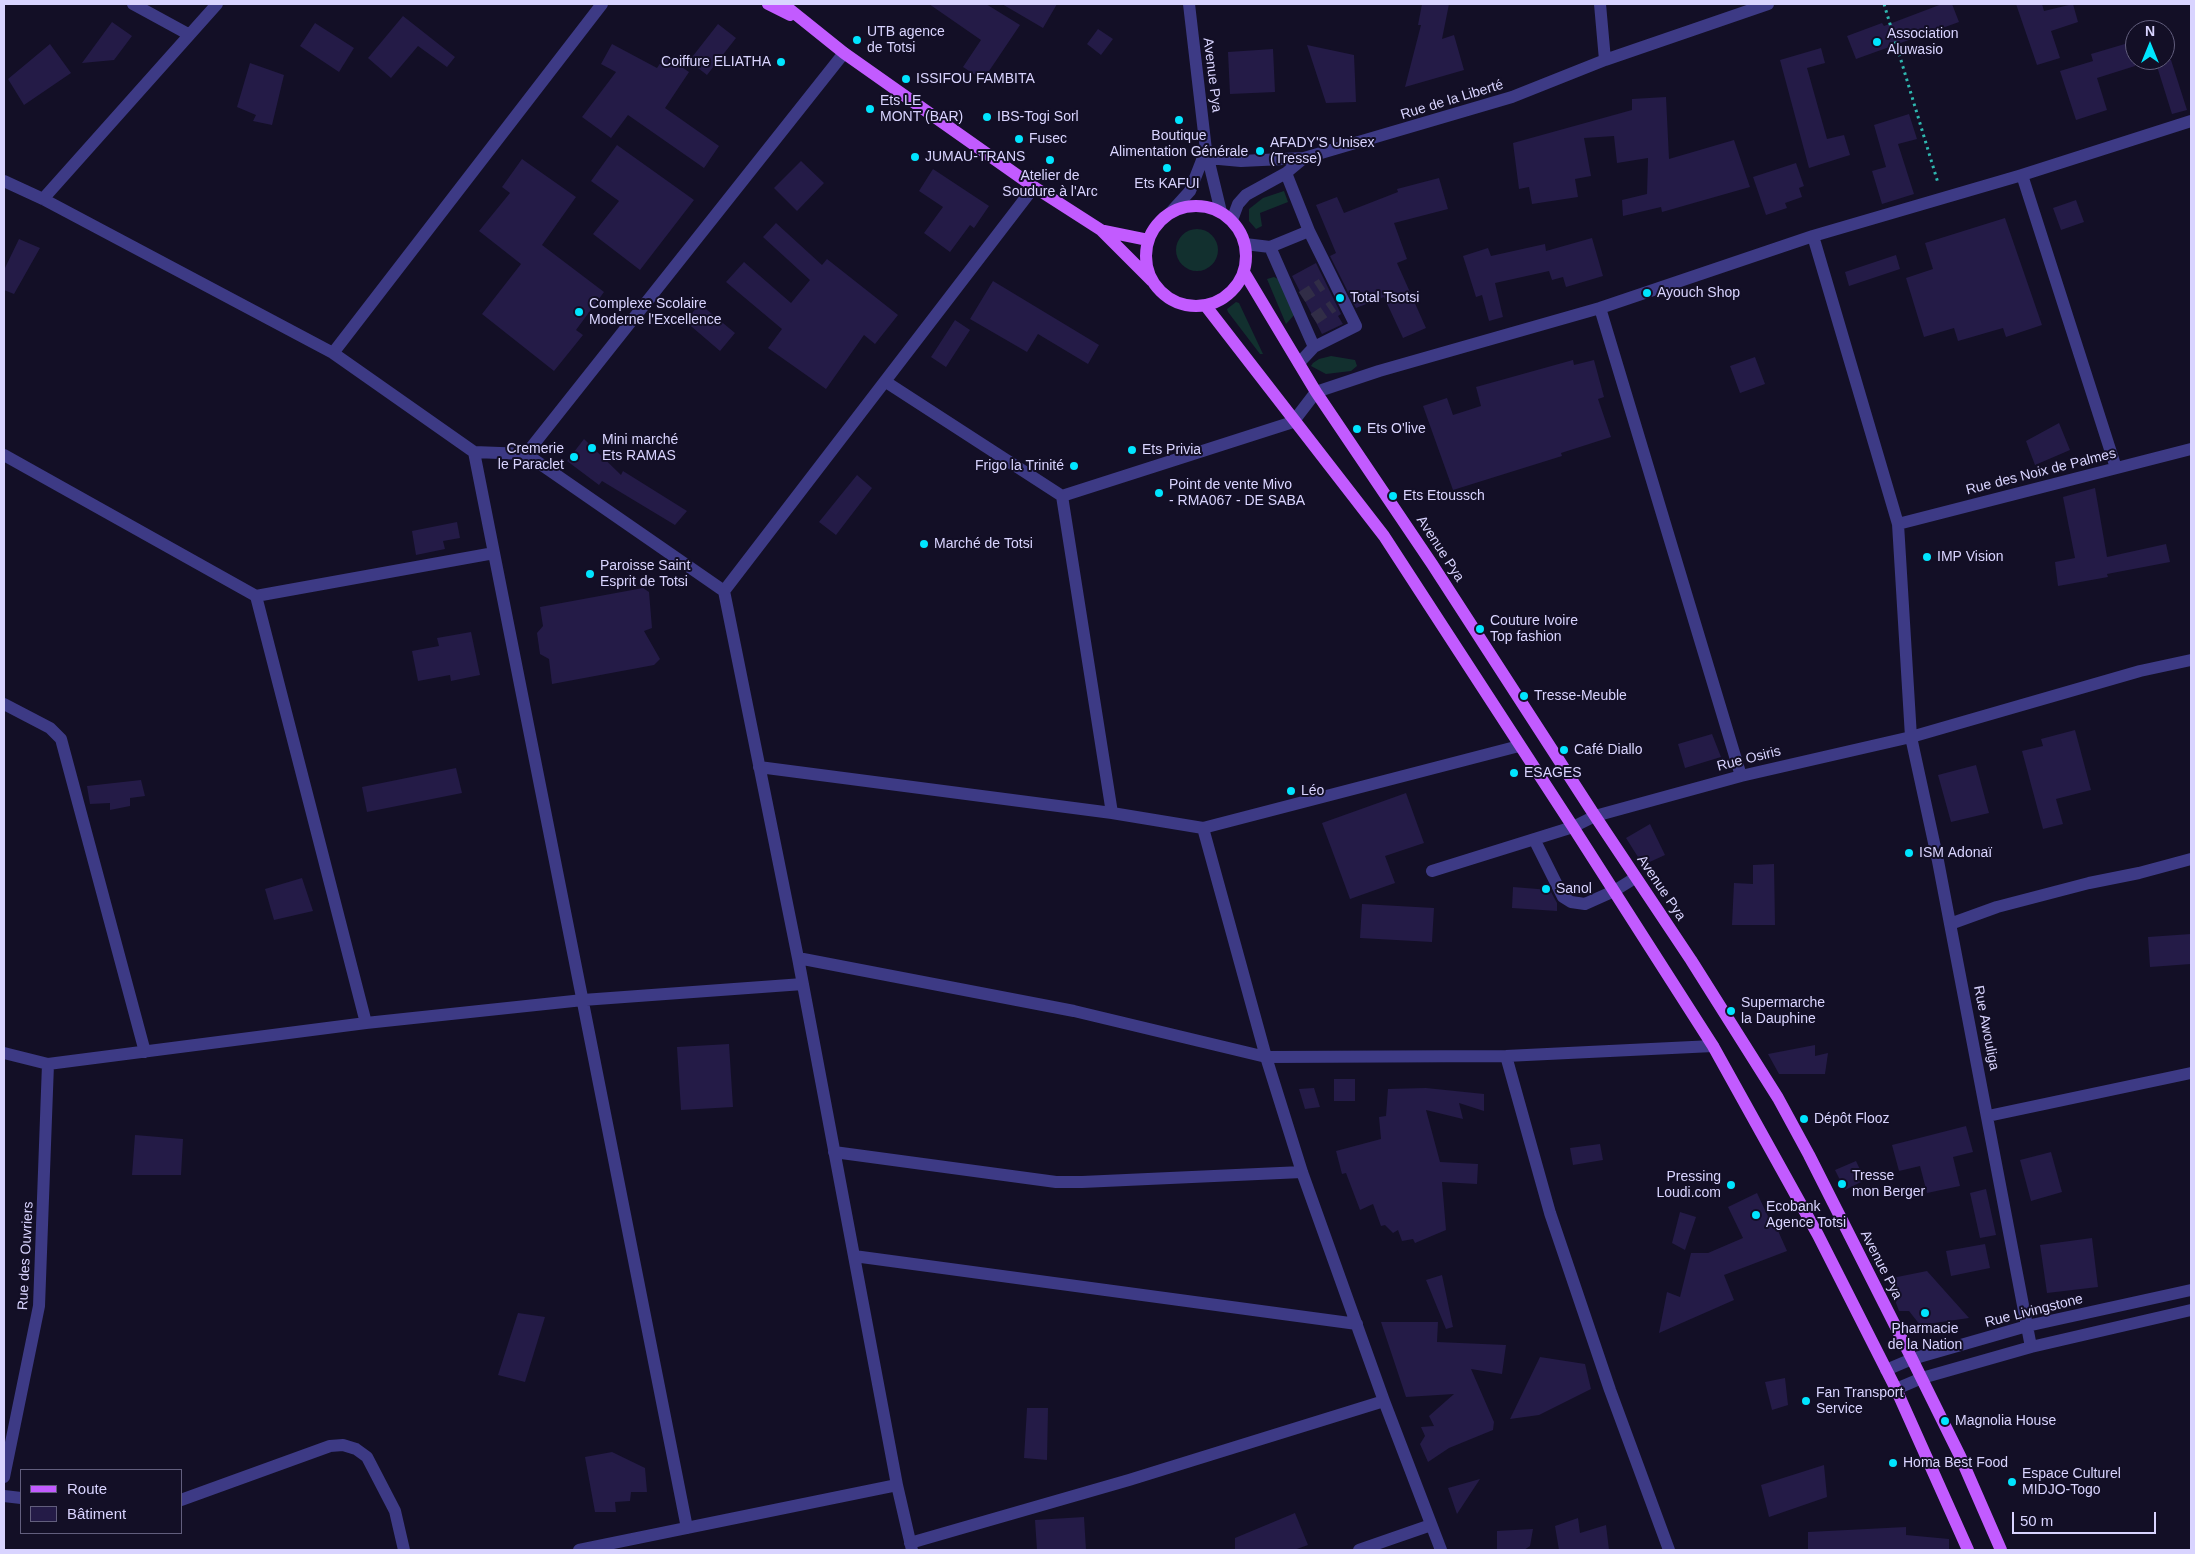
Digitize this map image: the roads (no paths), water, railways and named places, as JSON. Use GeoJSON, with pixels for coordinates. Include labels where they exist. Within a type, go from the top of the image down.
{"type":"FeatureCollection","features":[{"type":"Feature","properties":{"kind":"main road"},"geometry":{"type":"LineString","coordinates":[[768,4],[809,25]]}},
{"type":"Feature","properties":{"kind":"main road"},"geometry":{"type":"LineString","coordinates":[[783,4],[844,53],[1034,187],[1102,230],[1162,293],[1174,302],[1190,306],[1205,305],[1222,299],[1236,288],[1244,272],[1247,258],[1245,244],[1240,231],[1232,220],[1221,212],[1204,206],[1187,206],[1170,213],[1154,227],[1148,240],[1147,268],[1152,281]]}},
{"type":"Feature","properties":{"kind":"main road"},"geometry":{"type":"LineString","coordinates":[[1102,230],[1148,240]]}},
{"type":"Feature","properties":{"kind":"main road","name":"Avenue Pya"},"geometry":{"type":"LineString","coordinates":[[1244,272],[1316,392],[1407,526],[1635,878],[1691,960],[1778,1098],[1922,1378],[1960,1456],[2001,1550]]}},
{"type":"Feature","properties":{"kind":"main road"},"geometry":{"type":"LineString","coordinates":[[1205,305],[1262,378],[1293,422],[1384,536],[1518,746],[1573,826],[1713,1046],[1818,1235],[1896,1389],[1968,1550]]}},
{"type":"Feature","properties":{"kind":"street"},"geometry":{"type":"LineString","coordinates":[[133,4],[188,34]]}},
{"type":"Feature","properties":{"kind":"street"},"geometry":{"type":"LineString","coordinates":[[42,199],[188,34],[218,4]]}},
{"type":"Feature","properties":{"kind":"street"},"geometry":{"type":"LineString","coordinates":[[334,353],[602,4]]}},
{"type":"Feature","properties":{"kind":"street"},"geometry":{"type":"LineString","coordinates":[[1600,4],[1605,60]]}},
{"type":"Feature","properties":{"kind":"street","name":"Rue de la Liberté"},"geometry":{"type":"LineString","coordinates":[[1304,158],[1512,97],[1605,60],[1768,4]]}},
{"type":"Feature","properties":{"kind":"street","name":"Avenue Pya"},"geometry":{"type":"LineString","coordinates":[[1186,6],[1207,154],[1221,212]]}},
{"type":"Feature","properties":{"kind":"street"},"geometry":{"type":"LineString","coordinates":[[526,454],[844,53]]}},
{"type":"Feature","properties":{"kind":"street"},"geometry":{"type":"LineString","coordinates":[[1062,496],[1293,422],[1316,392],[1379,371],[1600,308],[1813,236],[2022,175],[2191,121]]}},
{"type":"Feature","properties":{"kind":"street"},"geometry":{"type":"LineString","coordinates":[[1170,213],[1190,190],[1207,154],[1241,161],[1304,158]]}},
{"type":"Feature","properties":{"kind":"street"},"geometry":{"type":"LineString","coordinates":[[1232,220],[1238,204],[1246,195],[1286,173],[1304,158]]}},
{"type":"Feature","properties":{"kind":"street"},"geometry":{"type":"LineString","coordinates":[[1286,173],[1326,280],[1338,303],[1356,326],[1314,347],[1299,362]]}},
{"type":"Feature","properties":{"kind":"street"},"geometry":{"type":"LineString","coordinates":[[2022,175],[2116,468]]}},
{"type":"Feature","properties":{"kind":"street"},"geometry":{"type":"LineString","coordinates":[[4,181],[42,199],[334,353],[474,452],[526,454],[724,591],[798,958],[897,1485],[911,1547],[1384,1401]]}},
{"type":"Feature","properties":{"kind":"street"},"geometry":{"type":"LineString","coordinates":[[724,591],[1034,187]]}},
{"type":"Feature","properties":{"kind":"street"},"geometry":{"type":"LineString","coordinates":[[1245,244],[1270,247],[1309,231]]}},
{"type":"Feature","properties":{"kind":"street","name":"Rue Awouliga"},"geometry":{"type":"LineString","coordinates":[[1813,236],[1898,524],[1911,737],[1988,1116],[2031,1347]]}},
{"type":"Feature","properties":{"kind":"street"},"geometry":{"type":"LineString","coordinates":[[1270,247],[1309,322],[1314,347]]}},
{"type":"Feature","properties":{"kind":"street"},"geometry":{"type":"LineString","coordinates":[[1600,308],[1741,776]]}},
{"type":"Feature","properties":{"kind":"street"},"geometry":{"type":"LineString","coordinates":[[886,382],[1062,496],[1112,813]]}},
{"type":"Feature","properties":{"kind":"street","name":"Rue des Noix de Palmes"},"geometry":{"type":"LineString","coordinates":[[1898,524],[2191,449]]}},
{"type":"Feature","properties":{"kind":"street"},"geometry":{"type":"LineString","coordinates":[[474,452],[687,1528]]}},
{"type":"Feature","properties":{"kind":"street"},"geometry":{"type":"LineString","coordinates":[[4,455],[256,596],[494,553]]}},
{"type":"Feature","properties":{"kind":"street"},"geometry":{"type":"LineString","coordinates":[[256,596],[366,1023]]}},
{"type":"Feature","properties":{"kind":"street","name":"Rue Osiris"},"geometry":{"type":"LineString","coordinates":[[1432,871],[1573,826],[1595,816],[1741,776],[1911,737],[2140,671],[2191,660]]}},
{"type":"Feature","properties":{"kind":"street"},"geometry":{"type":"LineString","coordinates":[[4,704],[50,728],[61,739],[145,1052]]}},
{"type":"Feature","properties":{"kind":"street"},"geometry":{"type":"LineString","coordinates":[[759,767],[1112,813],[1203,828],[1518,746]]}},
{"type":"Feature","properties":{"kind":"street"},"geometry":{"type":"LineString","coordinates":[[1203,828],[1266,1057],[1302,1172],[1384,1401],[1441,1550]]}},
{"type":"Feature","properties":{"kind":"street"},"geometry":{"type":"LineString","coordinates":[[1534,839],[1563,897],[1571,902],[1585,904],[1614,891],[1635,878]]}},
{"type":"Feature","properties":{"kind":"street"},"geometry":{"type":"LineString","coordinates":[[1950,924],[2006,905],[2089,883],[2139,874],[2191,859]]}},
{"type":"Feature","properties":{"kind":"street"},"geometry":{"type":"LineString","coordinates":[[798,958],[1055,1007],[1266,1057],[1506,1056],[1713,1046]]}},
{"type":"Feature","properties":{"kind":"street"},"geometry":{"type":"LineString","coordinates":[[4,1053],[48,1064],[366,1023],[584,1000],[803,984]]}},
{"type":"Feature","properties":{"kind":"street"},"geometry":{"type":"LineString","coordinates":[[1506,1056],[1550,1213],[1610,1390],[1669,1550]]}},
{"type":"Feature","properties":{"kind":"street","name":"Rue des Ouvriers"},"geometry":{"type":"LineString","coordinates":[[4,1477],[39,1306],[48,1064]]}},
{"type":"Feature","properties":{"kind":"street"},"geometry":{"type":"LineString","coordinates":[[1988,1116],[2191,1073]]}},
{"type":"Feature","properties":{"kind":"street"},"geometry":{"type":"LineString","coordinates":[[834,1152],[1056,1182],[1302,1172]]}},
{"type":"Feature","properties":{"kind":"street"},"geometry":{"type":"LineString","coordinates":[[854,1256],[1357,1324]]}},
{"type":"Feature","properties":{"kind":"street","name":"Rue Livingstone"},"geometry":{"type":"LineString","coordinates":[[1886,1370],[1912,1359],[2027,1326],[2191,1290]]}},
{"type":"Feature","properties":{"kind":"street"},"geometry":{"type":"LineString","coordinates":[[1896,1389],[1922,1378],[2031,1347],[2191,1310]]}},
{"type":"Feature","properties":{"kind":"street"},"geometry":{"type":"LineString","coordinates":[[182,1500],[330,1446],[343,1445],[356,1449],[366,1457],[395,1511],[404,1550]]}},
{"type":"Feature","properties":{"kind":"street"},"geometry":{"type":"LineString","coordinates":[[579,1550],[897,1485]]}},
{"type":"Feature","properties":{"kind":"street"},"geometry":{"type":"LineString","coordinates":[[4,1496],[20,1498]]}},
{"type":"Feature","properties":{"kind":"street"},"geometry":{"type":"LineString","coordinates":[[1359,1550],[1431,1525]]}},
{"type":"Feature","properties":{"kind":"tunnel"},"geometry":{"type":"LineString","coordinates":[[1302,297],[1322,284]]}},
{"type":"Feature","properties":{"kind":"tunnel"},"geometry":{"type":"LineString","coordinates":[[1314,319],[1333,306]]}},
{"type":"Feature","properties":{"kind":"place","name":"UTB agence de Totsi"},"geometry":{"type":"Point","coordinates":[857,40]}},
{"type":"Feature","properties":{"kind":"place","name":"Association Aluwasio"},"geometry":{"type":"Point","coordinates":[1877,42]}},
{"type":"Feature","properties":{"kind":"place","name":"Coiffure ELIATHA"},"geometry":{"type":"Point","coordinates":[781,62]}},
{"type":"Feature","properties":{"kind":"place","name":"ISSIFOU FAMBITA"},"geometry":{"type":"Point","coordinates":[906,79]}},
{"type":"Feature","properties":{"kind":"place","name":"Ets LE MONT (BAR)"},"geometry":{"type":"Point","coordinates":[870,109]}},
{"type":"Feature","properties":{"kind":"place","name":"IBS-Togi Sorl"},"geometry":{"type":"Point","coordinates":[987,117]}},
{"type":"Feature","properties":{"kind":"place","name":"Boutique Alimentation Générale"},"geometry":{"type":"Point","coordinates":[1179,120]}},
{"type":"Feature","properties":{"kind":"place","name":"Fusec"},"geometry":{"type":"Point","coordinates":[1019,139]}},
{"type":"Feature","properties":{"kind":"place","name":"AFADY'S Unisex (Tresse)"},"geometry":{"type":"Point","coordinates":[1260,151]}},
{"type":"Feature","properties":{"kind":"place","name":"JUMAU-TRANS"},"geometry":{"type":"Point","coordinates":[915,157]}},
{"type":"Feature","properties":{"kind":"place","name":"Atelier de Soudure à l'Arc"},"geometry":{"type":"Point","coordinates":[1050,160]}},
{"type":"Feature","properties":{"kind":"place","name":"Ets KAFUI"},"geometry":{"type":"Point","coordinates":[1167,168]}},
{"type":"Feature","properties":{"kind":"place","name":"Ayouch Shop"},"geometry":{"type":"Point","coordinates":[1647,293]}},
{"type":"Feature","properties":{"kind":"place","name":"Total Tsotsi"},"geometry":{"type":"Point","coordinates":[1340,298]}},
{"type":"Feature","properties":{"kind":"place","name":"Complexe Scolaire Moderne l'Excellence"},"geometry":{"type":"Point","coordinates":[579,312]}},
{"type":"Feature","properties":{"kind":"place","name":"Ets O'live"},"geometry":{"type":"Point","coordinates":[1357,429]}},
{"type":"Feature","properties":{"kind":"place","name":"Mini marché Ets RAMAS"},"geometry":{"type":"Point","coordinates":[592,448]}},
{"type":"Feature","properties":{"kind":"place","name":"Ets Privia"},"geometry":{"type":"Point","coordinates":[1132,450]}},
{"type":"Feature","properties":{"kind":"place","name":"Cremerie le Paraclet"},"geometry":{"type":"Point","coordinates":[574,457]}},
{"type":"Feature","properties":{"kind":"place","name":"Frigo la Trinité"},"geometry":{"type":"Point","coordinates":[1074,466]}},
{"type":"Feature","properties":{"kind":"place","name":"Point de vente Mivo - RMA067 - DE SABA"},"geometry":{"type":"Point","coordinates":[1159,493]}},
{"type":"Feature","properties":{"kind":"place","name":"Ets Etoussch"},"geometry":{"type":"Point","coordinates":[1393,496]}},
{"type":"Feature","properties":{"kind":"place","name":"Marché de Totsi"},"geometry":{"type":"Point","coordinates":[924,544]}},
{"type":"Feature","properties":{"kind":"place","name":"IMP Vision"},"geometry":{"type":"Point","coordinates":[1927,557]}},
{"type":"Feature","properties":{"kind":"place","name":"Paroisse Saint Esprit de Totsi"},"geometry":{"type":"Point","coordinates":[590,574]}},
{"type":"Feature","properties":{"kind":"place","name":"Couture Ivoire Top fashion"},"geometry":{"type":"Point","coordinates":[1480,629]}},
{"type":"Feature","properties":{"kind":"place","name":"Tresse-Meuble"},"geometry":{"type":"Point","coordinates":[1524,696]}},
{"type":"Feature","properties":{"kind":"place","name":"Café Diallo"},"geometry":{"type":"Point","coordinates":[1564,750]}},
{"type":"Feature","properties":{"kind":"place","name":"ESAGES"},"geometry":{"type":"Point","coordinates":[1514,773]}},
{"type":"Feature","properties":{"kind":"place","name":"Léo"},"geometry":{"type":"Point","coordinates":[1291,791]}},
{"type":"Feature","properties":{"kind":"place","name":"ISM Adonaï"},"geometry":{"type":"Point","coordinates":[1909,853]}},
{"type":"Feature","properties":{"kind":"place","name":"Sanol"},"geometry":{"type":"Point","coordinates":[1546,889]}},
{"type":"Feature","properties":{"kind":"place","name":"Supermarche la Dauphine"},"geometry":{"type":"Point","coordinates":[1731,1011]}},
{"type":"Feature","properties":{"kind":"place","name":"Dépôt Flooz"},"geometry":{"type":"Point","coordinates":[1804,1119]}},
{"type":"Feature","properties":{"kind":"place","name":"Tresse mon Berger"},"geometry":{"type":"Point","coordinates":[1842,1184]}},
{"type":"Feature","properties":{"kind":"place","name":"Pressing Loudi.com"},"geometry":{"type":"Point","coordinates":[1731,1185]}},
{"type":"Feature","properties":{"kind":"place","name":"Ecobank Agence Totsi"},"geometry":{"type":"Point","coordinates":[1756,1215]}},
{"type":"Feature","properties":{"kind":"place","name":"Pharmacie de la Nation"},"geometry":{"type":"Point","coordinates":[1925,1313]}},
{"type":"Feature","properties":{"kind":"place","name":"Fan Transport Service"},"geometry":{"type":"Point","coordinates":[1806,1401]}},
{"type":"Feature","properties":{"kind":"place","name":"Magnolia House"},"geometry":{"type":"Point","coordinates":[1945,1421]}},
{"type":"Feature","properties":{"kind":"place","name":"Homa Best Food"},"geometry":{"type":"Point","coordinates":[1893,1463]}},
{"type":"Feature","properties":{"kind":"place","name":"Espace Culturel MIDJO-Togo"},"geometry":{"type":"Point","coordinates":[2012,1482]}}]}
